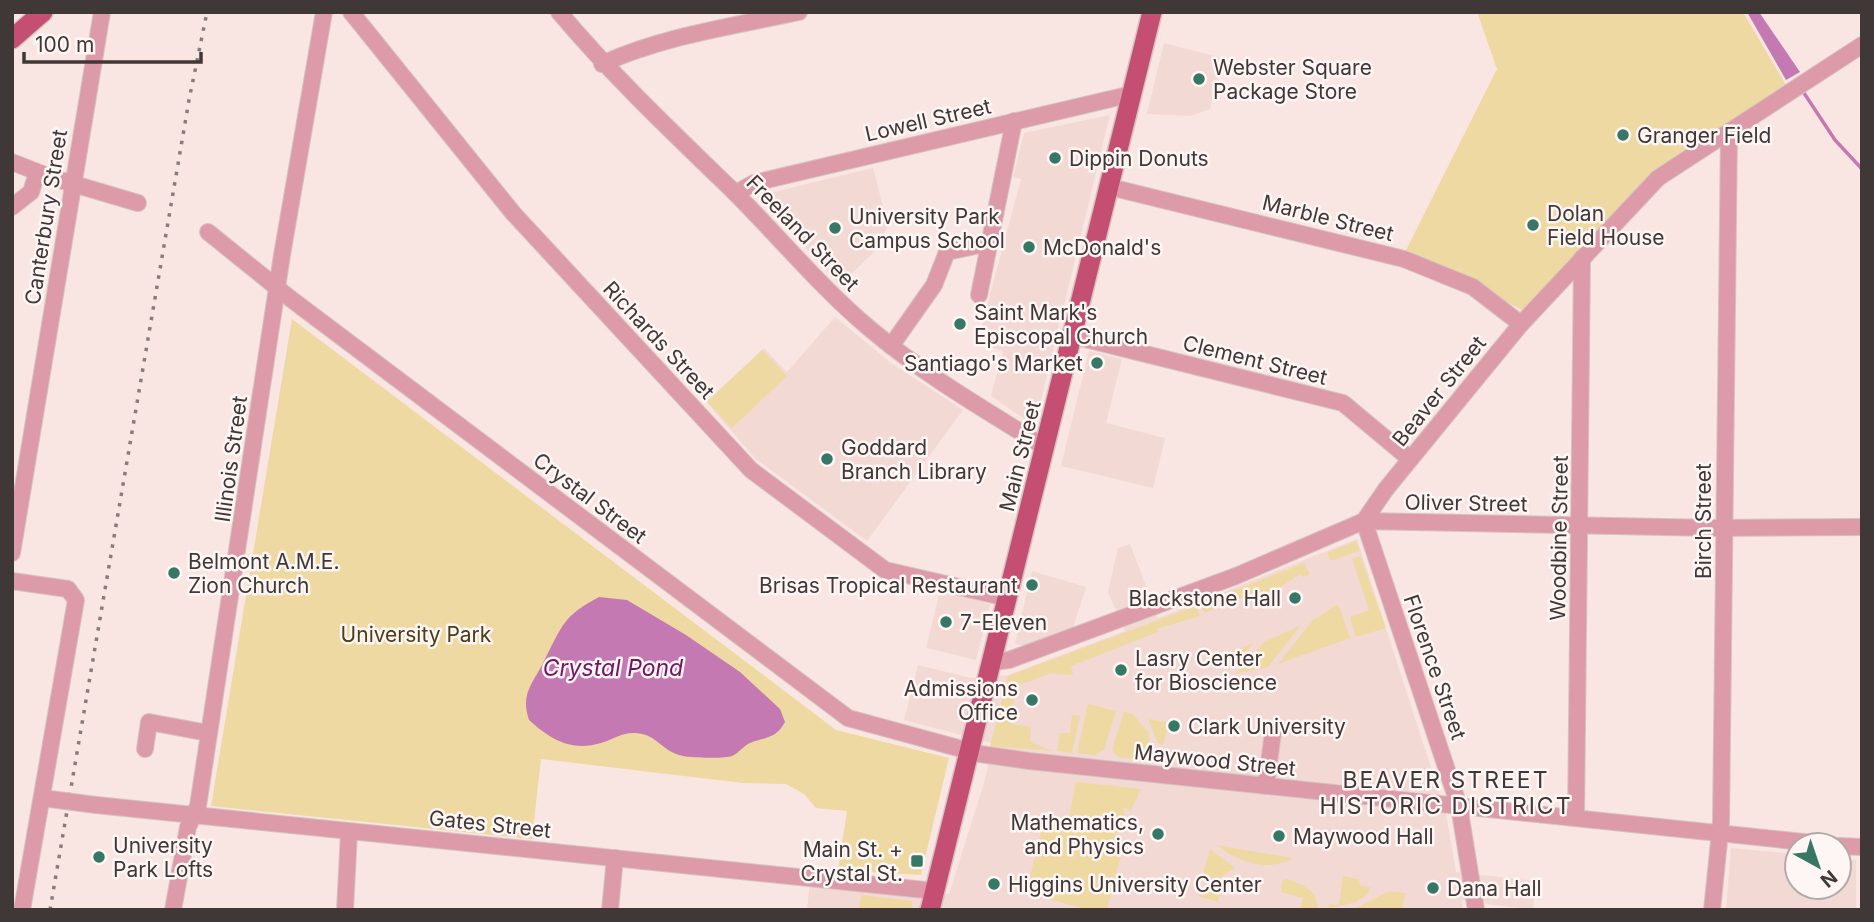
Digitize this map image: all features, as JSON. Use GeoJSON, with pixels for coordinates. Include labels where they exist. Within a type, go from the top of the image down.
{"type":"FeatureCollection","features":[{"type":"Feature","properties":{"kind":"main road"},"geometry":{"type":"LineString","coordinates":[[12,38],[43,12]]}},
{"type":"Feature","properties":{"kind":"main road","name":"Main Street"},"geometry":{"type":"LineString","coordinates":[[932,901],[1152,12]]}},
{"type":"Feature","properties":{"kind":"street","name":"Canterbury Street"},"geometry":{"type":"LineString","coordinates":[[12,553],[102,12]]}},
{"type":"Feature","properties":{"kind":"street","name":"Illinois Street"},"geometry":{"type":"LineString","coordinates":[[173,910],[188,827],[198,806],[324,12]]}},
{"type":"Feature","properties":{"kind":"street","name":"Richards Street"},"geometry":{"type":"LineString","coordinates":[[351,12],[513,213],[751,470],[885,570],[1007,598]]}},
{"type":"Feature","properties":{"kind":"street","name":"Freeland Street"},"geometry":{"type":"LineString","coordinates":[[559,12],[603,64],[736,193],[822,286],[891,346],[1045,447]]}},
{"type":"Feature","properties":{"kind":"street"},"geometry":{"type":"LineString","coordinates":[[603,64],[634,51],[799,12]]}},
{"type":"Feature","properties":{"kind":"street","name":"Beaver Street"},"geometry":{"type":"LineString","coordinates":[[1364,521],[1410,459],[1521,324],[1658,178],[1862,45]]}},
{"type":"Feature","properties":{"kind":"street","name":"Lowell Street"},"geometry":{"type":"LineString","coordinates":[[736,193],[754,183],[1132,94]]}},
{"type":"Feature","properties":{"kind":"street"},"geometry":{"type":"LineString","coordinates":[[979,295],[1014,121]]}},
{"type":"Feature","properties":{"kind":"street","name":"Birch Street"},"geometry":{"type":"LineString","coordinates":[[1712,910],[1720,834],[1729,132]]}},
{"type":"Feature","properties":{"kind":"street"},"geometry":{"type":"LineString","coordinates":[[12,162],[37,173],[138,203]]}},
{"type":"Feature","properties":{"kind":"street"},"geometry":{"type":"LineString","coordinates":[[12,207],[30,192],[37,173]]}},
{"type":"Feature","properties":{"kind":"street","name":"Marble Street"},"geometry":{"type":"LineString","coordinates":[[1110,187],[1404,258],[1473,287],[1521,324]]}},
{"type":"Feature","properties":{"kind":"street","name":"Crystal Street"},"geometry":{"type":"LineString","coordinates":[[208,232],[278,289],[848,718],[970,752]]}},
{"type":"Feature","properties":{"kind":"street"},"geometry":{"type":"LineString","coordinates":[[891,346],[934,285],[947,252],[989,243]]}},
{"type":"Feature","properties":{"kind":"street","name":"Woodbine Street"},"geometry":{"type":"LineString","coordinates":[[1576,818],[1582,258]]}},
{"type":"Feature","properties":{"kind":"street","name":"Clement Street"},"geometry":{"type":"LineString","coordinates":[[1073,336],[1343,404],[1410,459]]}},
{"type":"Feature","properties":{"kind":"street"},"geometry":{"type":"LineString","coordinates":[[992,662],[1009,660],[1236,576],[1364,521]]}},
{"type":"Feature","properties":{"kind":"street","name":"Oliver Street"},"geometry":{"type":"LineString","coordinates":[[1364,521],[1862,527]]}},
{"type":"Feature","properties":{"kind":"street","name":"Florence Street"},"geometry":{"type":"LineString","coordinates":[[1364,521],[1459,806],[1476,910]]}},
{"type":"Feature","properties":{"kind":"street"},"geometry":{"type":"LineString","coordinates":[[12,582],[68,589],[76,600],[46,799],[22,910]]}},
{"type":"Feature","properties":{"kind":"street"},"geometry":{"type":"LineString","coordinates":[[145,748],[149,722],[208,733]]}},
{"type":"Feature","properties":{"kind":"street"},"geometry":{"type":"LineString","coordinates":[[1266,786],[1273,732]]}},
{"type":"Feature","properties":{"kind":"street","name":"Maywood Street"},"geometry":{"type":"LineString","coordinates":[[970,752],[1028,761],[1783,840]]}},
{"type":"Feature","properties":{"kind":"street","name":"Gates Street"},"geometry":{"type":"LineString","coordinates":[[46,799],[615,858],[932,901]]}},
{"type":"Feature","properties":{"kind":"street"},"geometry":{"type":"LineString","coordinates":[[345,910],[349,832]]}},
{"type":"Feature","properties":{"kind":"street"},"geometry":{"type":"LineString","coordinates":[[610,910],[615,858]]}},
{"type":"Feature","properties":{"kind":"shaded area"},"geometry":{"type":"Polygon","coordinates":[[[1164,43],[1223,58],[1210,109],[1190,116],[1147,114],[1164,43]]]}},
{"type":"Feature","properties":{"kind":"shaded area"},"geometry":{"type":"Polygon","coordinates":[[[1110,115],[1033,425],[991,396],[1003,351],[977,343],[1021,179],[1013,177],[1024,133],[1110,115]]]}},
{"type":"Feature","properties":{"kind":"shaded area","name":"University Park Campus School"},"geometry":{"type":"Polygon","coordinates":[[[873,168],[888,225],[876,250],[840,285],[757,196],[873,168]]]}},
{"type":"Feature","properties":{"kind":"shaded area"},"geometry":{"type":"Polygon","coordinates":[[[835,317],[891,363],[963,410],[867,541],[756,459],[706,402],[764,348],[787,372],[835,317]]]}},
{"type":"Feature","properties":{"kind":"shaded area"},"geometry":{"type":"Polygon","coordinates":[[[1089,351],[1122,359],[1106,423],[1165,438],[1153,488],[1061,466],[1089,351]]]}},
{"type":"Feature","properties":{"kind":"shaded area","name":"Clark University"},"geometry":{"type":"Polygon","coordinates":[[[1357,539],[1446,814],[1456,872],[1536,881],[1533,910],[1462,901],[1463,910],[807,910],[810,880],[949,894],[985,780],[992,743],[904,720],[918,665],[971,678],[1008,675],[1125,631],[1108,592],[1118,548],[1130,544],[1158,618],[1357,539]]]}},
{"type":"Feature","properties":{"kind":"shaded area"},"geometry":{"type":"Polygon","coordinates":[[[1032,571],[1086,587],[1073,628],[1029,645],[1017,645],[1015,643],[1032,571]]]}},
{"type":"Feature","properties":{"kind":"shaded area"},"geometry":{"type":"Polygon","coordinates":[[[940,591],[990,604],[976,660],[926,648],[940,591]]]}},
{"type":"Feature","properties":{"kind":"shaded area"},"geometry":{"type":"Polygon","coordinates":[[[1731,848],[1783,853],[1783,901],[1853,901],[1853,860],[1856,860],[1856,910],[1726,910],[1731,848]]]}},
{"type":"Feature","properties":{"kind":"green space"},"geometry":{"type":"Polygon","coordinates":[[[1477,12],[1743,12],[1786,85],[1649,176],[1522,310],[1406,250],[1497,69],[1477,12]]]}},
{"type":"Feature","properties":{"kind":"green space","name":"University Park"},"geometry":{"type":"Polygon","coordinates":[[[292,319],[836,730],[949,758],[921,875],[838,870],[847,811],[816,808],[804,794],[786,784],[743,783],[541,759],[532,839],[211,806],[292,319]]]}},
{"type":"Feature","properties":{"kind":"green space"},"geometry":{"type":"Polygon","coordinates":[[[762,350],[787,376],[732,428],[707,402],[762,350]]]}},
{"type":"Feature","properties":{"kind":"green space"},"geometry":{"type":"Polygon","coordinates":[[[1356,541],[1360,551],[1330,561],[1327,553],[1356,541]]]}},
{"type":"Feature","properties":{"kind":"green space"},"geometry":{"type":"Polygon","coordinates":[[[1360,556],[1386,628],[1356,637],[1350,617],[1369,610],[1352,559],[1360,556]]]}},
{"type":"Feature","properties":{"kind":"green space"},"geometry":{"type":"Polygon","coordinates":[[[1304,563],[1310,574],[1303,577],[1301,574],[1257,601],[1253,593],[1204,613],[1201,603],[1304,563]]]}},
{"type":"Feature","properties":{"kind":"green space"},"geometry":{"type":"Polygon","coordinates":[[[1338,604],[1350,638],[1278,664],[1313,620],[1338,604]]]}},
{"type":"Feature","properties":{"kind":"green space"},"geometry":{"type":"Polygon","coordinates":[[[1196,606],[1200,616],[1157,629],[1158,632],[1071,666],[1073,675],[1051,673],[1017,686],[1009,723],[1031,727],[1030,742],[1053,751],[990,746],[1008,676],[1196,606]]]}},
{"type":"Feature","properties":{"kind":"green space"},"geometry":{"type":"Polygon","coordinates":[[[1301,625],[1268,667],[1235,674],[1264,642],[1301,625]]]}},
{"type":"Feature","properties":{"kind":"green space"},"geometry":{"type":"Polygon","coordinates":[[[1254,643],[1229,668],[1224,655],[1254,643]]]}},
{"type":"Feature","properties":{"kind":"green space"},"geometry":{"type":"Polygon","coordinates":[[[1088,704],[1116,711],[1104,750],[1095,755],[1077,753],[1088,704]]]}},
{"type":"Feature","properties":{"kind":"green space"},"geometry":{"type":"Polygon","coordinates":[[[1124,712],[1133,714],[1149,733],[1150,761],[1118,757],[1112,750],[1124,712]]]}},
{"type":"Feature","properties":{"kind":"green space"},"geometry":{"type":"Polygon","coordinates":[[[1072,715],[1080,716],[1072,753],[1057,751],[1060,733],[1070,733],[1072,715]]]}},
{"type":"Feature","properties":{"kind":"green space"},"geometry":{"type":"Polygon","coordinates":[[[1148,719],[1169,723],[1163,745],[1158,743],[1148,719]]]}},
{"type":"Feature","properties":{"kind":"green space"},"geometry":{"type":"Polygon","coordinates":[[[1076,782],[1141,789],[1131,810],[1123,808],[1125,814],[1113,842],[1123,847],[1107,910],[1089,910],[1026,893],[1044,820],[1068,823],[1076,782]]]}},
{"type":"Feature","properties":{"kind":"green space"},"geometry":{"type":"Polygon","coordinates":[[[1217,845],[1293,858],[1274,865],[1264,865],[1244,861],[1217,845]]]}},
{"type":"Feature","properties":{"kind":"green space"},"geometry":{"type":"Polygon","coordinates":[[[1210,849],[1235,868],[1215,881],[1202,878],[1210,849]]]}},
{"type":"Feature","properties":{"kind":"green space"},"geometry":{"type":"Polygon","coordinates":[[[1343,876],[1359,879],[1360,886],[1370,887],[1368,894],[1356,902],[1328,909],[1329,904],[1339,905],[1343,876]]]}},
{"type":"Feature","properties":{"kind":"green space"},"geometry":{"type":"Polygon","coordinates":[[[1286,879],[1304,886],[1312,893],[1318,910],[1300,910],[1303,898],[1281,892],[1282,881],[1286,879]]]}},
{"type":"Feature","properties":{"kind":"green space"},"geometry":{"type":"Polygon","coordinates":[[[1200,887],[1220,893],[1218,902],[1198,896],[1200,887]]]}},
{"type":"Feature","properties":{"kind":"green space"},"geometry":{"type":"Polygon","coordinates":[[[1389,891],[1405,893],[1402,910],[1352,910],[1389,891]]]}},
{"type":"Feature","properties":{"kind":"green space"},"geometry":{"type":"Polygon","coordinates":[[[861,895],[912,901],[912,910],[859,910],[861,895]]]}},
{"type":"Feature","properties":{"kind":"water"},"geometry":{"type":"Polygon","coordinates":[[[1747,12],[1759,12],[1800,72],[1786,80],[1747,12]]]}},
{"type":"Feature","properties":{"kind":"water","name":"Crystal Pond"},"geometry":{"type":"Polygon","coordinates":[[[599,597],[627,600],[686,635],[740,672],[780,709],[785,722],[782,728],[770,737],[748,744],[732,756],[714,758],[679,755],[652,738],[636,733],[580,746],[562,742],[545,733],[529,720],[526,703],[529,689],[565,623],[578,610],[599,597]]]}},
{"type":"Feature","properties":{"kind":"waterway"},"geometry":{"type":"LineString","coordinates":[[1802,90],[1835,140],[1862,169]]}},
{"type":"Feature","properties":{"kind":"railway"},"geometry":{"type":"LineString","coordinates":[[50,910],[189,100],[207,12]]}},
{"type":"Feature","properties":{"kind":"place","name":"Webster Square Package Store"},"geometry":{"type":"Point","coordinates":[1199,79]}},
{"type":"Feature","properties":{"kind":"place","name":"Granger Field"},"geometry":{"type":"Point","coordinates":[1623,135]}},
{"type":"Feature","properties":{"kind":"place","name":"Dippin Donuts"},"geometry":{"type":"Point","coordinates":[1055,158]}},
{"type":"Feature","properties":{"kind":"place","name":"Dolan Field House"},"geometry":{"type":"Point","coordinates":[1533,225]}},
{"type":"Feature","properties":{"kind":"place","name":"University Park Campus School"},"geometry":{"type":"Point","coordinates":[835,228]}},
{"type":"Feature","properties":{"kind":"place","name":"McDonald's"},"geometry":{"type":"Point","coordinates":[1029,247]}},
{"type":"Feature","properties":{"kind":"place","name":"Saint Mark's Episcopal Church"},"geometry":{"type":"Point","coordinates":[960,324]}},
{"type":"Feature","properties":{"kind":"place","name":"Santiago's Market"},"geometry":{"type":"Point","coordinates":[1097,363]}},
{"type":"Feature","properties":{"kind":"place","name":"Goddard Branch Library"},"geometry":{"type":"Point","coordinates":[827,459]}},
{"type":"Feature","properties":{"kind":"place","name":"Belmont A.M.E. Zion Church"},"geometry":{"type":"Point","coordinates":[174,573]}},
{"type":"Feature","properties":{"kind":"place","name":"Brisas Tropical Restaurant"},"geometry":{"type":"Point","coordinates":[1032,585]}},
{"type":"Feature","properties":{"kind":"place","name":"Blackstone Hall"},"geometry":{"type":"Point","coordinates":[1295,598]}},
{"type":"Feature","properties":{"kind":"place","name":"7-Eleven"},"geometry":{"type":"Point","coordinates":[946,622]}},
{"type":"Feature","properties":{"kind":"place","name":"Lasry Center for Bioscience"},"geometry":{"type":"Point","coordinates":[1121,670]}},
{"type":"Feature","properties":{"kind":"place","name":"Admissions Office"},"geometry":{"type":"Point","coordinates":[1032,700]}},
{"type":"Feature","properties":{"kind":"place","name":"Clark University"},"geometry":{"type":"Point","coordinates":[1174,726]}},
{"type":"Feature","properties":{"kind":"place","name":"Mathematics, and Physics"},"geometry":{"type":"Point","coordinates":[1158,834]}},
{"type":"Feature","properties":{"kind":"place","name":"Maywood Hall"},"geometry":{"type":"Point","coordinates":[1279,836]}},
{"type":"Feature","properties":{"kind":"place","name":"University Park Lofts"},"geometry":{"type":"Point","coordinates":[99,857]}},
{"type":"Feature","properties":{"kind":"place","name":"Main St. + Crystal St."},"geometry":{"type":"Point","coordinates":[917,861]}},
{"type":"Feature","properties":{"kind":"place","name":"Higgins University Center"},"geometry":{"type":"Point","coordinates":[994,884]}},
{"type":"Feature","properties":{"kind":"place","name":"Dana Hall"},"geometry":{"type":"Point","coordinates":[1433,888]}},
{"type":"Feature","properties":{"kind":"district","name":"BEAVER STREET HISTORIC DISTRICT"},"geometry":{"type":"Point","coordinates":[1446,793]}}]}
